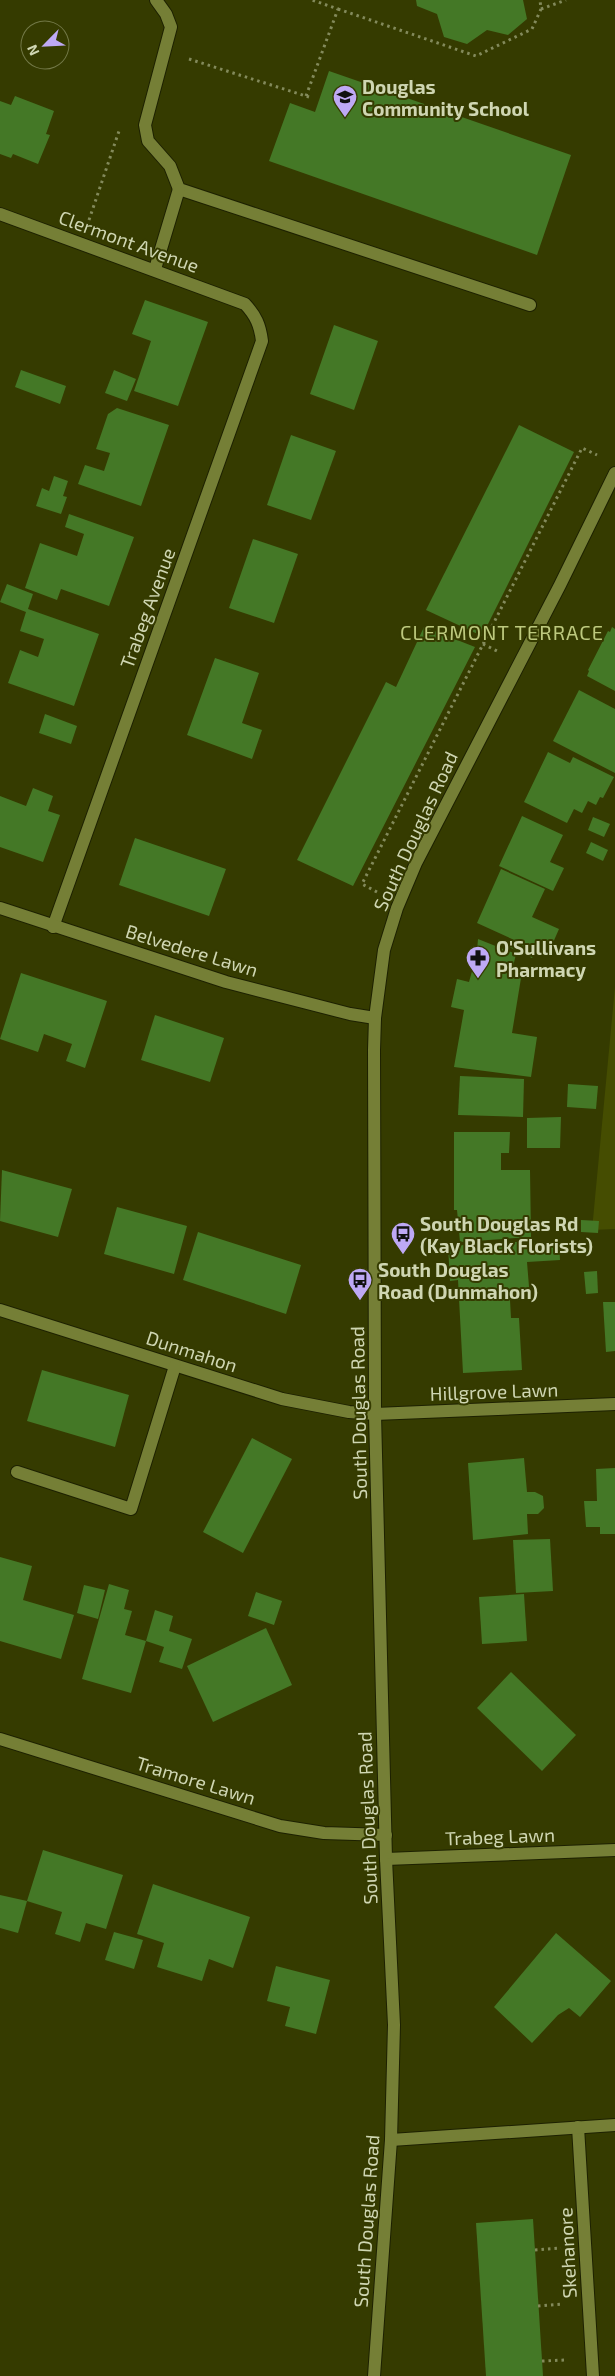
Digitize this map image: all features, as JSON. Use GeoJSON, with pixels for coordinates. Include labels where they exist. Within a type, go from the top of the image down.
{"type":"FeatureCollection","features":[{"type":"Feature","properties":{"kind":"street"},"geometry":{"type":"LineString","coordinates":[[155,270],[179,189],[170,166],[148,141],[145,125],[171,27],[166,14],[156,0]]}},
{"type":"Feature","properties":{"kind":"street"},"geometry":{"type":"LineString","coordinates":[[179,189],[530,305]]}},
{"type":"Feature","properties":{"kind":"street","name":"Clermont Avenue"},"geometry":{"type":"LineString","coordinates":[[0,214],[245,304]]}},
{"type":"Feature","properties":{"kind":"street","name":"Trabeg Avenue"},"geometry":{"type":"LineString","coordinates":[[53,927],[262,341],[260,327],[254,314],[245,304]]}},
{"type":"Feature","properties":{"kind":"street","name":"South Douglas Road"},"geometry":{"type":"LineString","coordinates":[[374,2376],[391,2140],[394,2025],[386,1859],[376,1414],[375,1018],[384,950],[407,882],[560,585],[615,473]]}},
{"type":"Feature","properties":{"kind":"street","name":"Belvedere Lawn"},"geometry":{"type":"LineString","coordinates":[[0,908],[53,927],[226,982],[350,1014],[375,1018]]}},
{"type":"Feature","properties":{"kind":"street","name":"Dunmahon"},"geometry":{"type":"LineString","coordinates":[[0,1310],[282,1400],[349,1412],[376,1414]]}},
{"type":"Feature","properties":{"kind":"street"},"geometry":{"type":"LineString","coordinates":[[17,1472],[131,1509],[175,1366]]}},
{"type":"Feature","properties":{"kind":"street","name":"Hillgrove Lawn"},"geometry":{"type":"LineString","coordinates":[[376,1414],[615,1404]]}},
{"type":"Feature","properties":{"kind":"street","name":"Tramore Lawn"},"geometry":{"type":"LineString","coordinates":[[0,1739],[280,1826],[324,1833],[386,1835]]}},
{"type":"Feature","properties":{"kind":"street","name":"Trabeg Lawn"},"geometry":{"type":"LineString","coordinates":[[386,1859],[615,1850]]}},
{"type":"Feature","properties":{"kind":"street"},"geometry":{"type":"LineString","coordinates":[[391,2140],[615,2125]]}},
{"type":"Feature","properties":{"kind":"street","name":"Skehanore"},"geometry":{"type":"LineString","coordinates":[[578,2127],[593,2376]]}},
{"type":"Feature","properties":{"kind":"path"},"geometry":{"type":"LineString","coordinates":[[312,0],[476,56],[532,29],[541,9],[540,0]]}},
{"type":"Feature","properties":{"kind":"path"},"geometry":{"type":"LineString","coordinates":[[541,9],[566,0]]}},
{"type":"Feature","properties":{"kind":"path"},"geometry":{"type":"LineString","coordinates":[[164,52],[307,96],[338,9]]}},
{"type":"Feature","properties":{"kind":"path"},"geometry":{"type":"LineString","coordinates":[[380,893],[362,884],[582,448]]}},
{"type":"Feature","properties":{"kind":"path"},"geometry":{"type":"LineString","coordinates":[[483,644],[497,651]]}},
{"type":"Feature","properties":{"kind":"path"},"geometry":{"type":"LineString","coordinates":[[535,2250],[563,2248]]}},
{"type":"Feature","properties":{"kind":"path"},"geometry":{"type":"LineString","coordinates":[[538,2306],[567,2304]]}},
{"type":"Feature","properties":{"kind":"path"},"geometry":{"type":"LineString","coordinates":[[542,2361],[570,2360]]}},
{"type":"Feature","properties":{"kind":"green space"},"geometry":{"type":"Polygon","coordinates":[[[615,987],[615,1229],[592,1230],[615,987]]]}},
{"type":"Feature","properties":{"kind":"building"},"geometry":{"type":"Polygon","coordinates":[[[416,0],[523,0],[527,19],[508,35],[487,30],[467,44],[444,37],[437,14],[417,6],[416,0]]]}},
{"type":"Feature","properties":{"kind":"building"},"geometry":{"type":"Polygon","coordinates":[[[329,71],[571,155],[537,255],[269,161],[290,103],[315,112],[329,71]]]}},
{"type":"Feature","properties":{"kind":"building"},"geometry":{"type":"Polygon","coordinates":[[[15,96],[54,111],[46,134],[50,135],[38,164],[13,154],[11,158],[0,154],[0,101],[11,105],[15,96]]]}},
{"type":"Feature","properties":{"kind":"building"},"geometry":{"type":"Polygon","coordinates":[[[145,300],[208,322],[178,406],[134,391],[151,341],[132,334],[145,300]]]}},
{"type":"Feature","properties":{"kind":"building"},"geometry":{"type":"Polygon","coordinates":[[[334,325],[378,341],[354,410],[310,394],[334,325]]]}},
{"type":"Feature","properties":{"kind":"building"},"geometry":{"type":"Polygon","coordinates":[[[21,370],[66,386],[60,404],[15,387],[21,370]]]}},
{"type":"Feature","properties":{"kind":"building"},"geometry":{"type":"Polygon","coordinates":[[[114,370],[136,379],[127,401],[105,393],[114,370]]]}},
{"type":"Feature","properties":{"kind":"building"},"geometry":{"type":"Polygon","coordinates":[[[117,408],[169,425],[141,506],[78,484],[85,465],[104,471],[110,453],[96,449],[108,414],[117,408]]]}},
{"type":"Feature","properties":{"kind":"building"},"geometry":{"type":"Polygon","coordinates":[[[519,425],[574,452],[482,636],[426,610],[519,425]]]}},
{"type":"Feature","properties":{"kind":"building"},"geometry":{"type":"Polygon","coordinates":[[[291,435],[336,451],[311,520],[267,505],[291,435]]]}},
{"type":"Feature","properties":{"kind":"building"},"geometry":{"type":"Polygon","coordinates":[[[54,476],[68,481],[63,496],[67,497],[61,514],[36,506],[42,488],[49,491],[54,476]]]}},
{"type":"Feature","properties":{"kind":"building"},"geometry":{"type":"Polygon","coordinates":[[[69,514],[134,537],[109,606],[61,589],[57,600],[25,588],[40,543],[77,556],[84,534],[65,527],[69,514]]]}},
{"type":"Feature","properties":{"kind":"building"},"geometry":{"type":"Polygon","coordinates":[[[253,539],[298,554],[274,623],[229,608],[253,539]]]}},
{"type":"Feature","properties":{"kind":"building"},"geometry":{"type":"Polygon","coordinates":[[[7,584],[33,594],[28,609],[99,634],[74,706],[8,683],[20,650],[38,657],[44,639],[20,631],[26,612],[0,602],[7,584]]]}},
{"type":"Feature","properties":{"kind":"building"},"geometry":{"type":"Polygon","coordinates":[[[424,627],[475,647],[353,886],[297,860],[386,682],[396,687],[424,627]]]}},
{"type":"Feature","properties":{"kind":"building"},"geometry":{"type":"Polygon","coordinates":[[[612,627],[615,629],[615,691],[587,676],[588,670],[608,631],[610,632],[612,627]]]}},
{"type":"Feature","properties":{"kind":"building"},"geometry":{"type":"Polygon","coordinates":[[[215,658],[259,673],[242,723],[262,730],[252,759],[187,735],[215,658]]]}},
{"type":"Feature","properties":{"kind":"building"},"geometry":{"type":"Polygon","coordinates":[[[579,690],[615,709],[615,773],[553,741],[579,690]]]}},
{"type":"Feature","properties":{"kind":"building"},"geometry":{"type":"Polygon","coordinates":[[[45,714],[77,726],[71,744],[39,733],[45,714]]]}},
{"type":"Feature","properties":{"kind":"building"},"geometry":{"type":"Polygon","coordinates":[[[548,752],[570,763],[573,757],[614,777],[603,798],[600,797],[596,805],[588,801],[582,813],[574,809],[567,823],[524,802],[548,752]]]}},
{"type":"Feature","properties":{"kind":"building"},"geometry":{"type":"Polygon","coordinates":[[[33,788],[53,796],[48,811],[60,815],[43,862],[0,847],[0,796],[26,806],[33,788]]]}},
{"type":"Feature","properties":{"kind":"building"},"geometry":{"type":"Polygon","coordinates":[[[522,816],[563,835],[550,862],[564,868],[553,891],[499,866],[522,816]]]}},
{"type":"Feature","properties":{"kind":"building"},"geometry":{"type":"Polygon","coordinates":[[[593,817],[610,824],[604,837],[588,830],[593,817]]]}},
{"type":"Feature","properties":{"kind":"building"},"geometry":{"type":"Polygon","coordinates":[[[135,838],[226,869],[209,916],[119,885],[135,838]]]}},
{"type":"Feature","properties":{"kind":"building"},"geometry":{"type":"Polygon","coordinates":[[[591,842],[608,850],[603,861],[586,853],[591,842]]]}},
{"type":"Feature","properties":{"kind":"building"},"geometry":{"type":"Polygon","coordinates":[[[501,869],[545,889],[532,917],[559,929],[552,945],[541,940],[532,958],[509,947],[512,939],[477,923],[501,869]]]}},
{"type":"Feature","properties":{"kind":"building"},"geometry":{"type":"Polygon","coordinates":[[[478,939],[516,954],[512,971],[522,972],[512,1033],[537,1037],[531,1077],[454,1067],[464,1010],[451,1007],[457,979],[469,982],[474,964],[476,963],[478,939]]]}},
{"type":"Feature","properties":{"kind":"building"},"geometry":{"type":"Polygon","coordinates":[[[21,973],[107,1001],[85,1068],[66,1061],[72,1044],[44,1034],[38,1052],[0,1039],[21,973]]]}},
{"type":"Feature","properties":{"kind":"building"},"geometry":{"type":"Polygon","coordinates":[[[155,1015],[224,1038],[210,1082],[141,1060],[155,1015]]]}},
{"type":"Feature","properties":{"kind":"building"},"geometry":{"type":"Polygon","coordinates":[[[460,1076],[524,1079],[523,1117],[458,1115],[460,1076]]]}},
{"type":"Feature","properties":{"kind":"building"},"geometry":{"type":"Polygon","coordinates":[[[568,1084],[598,1086],[596,1109],[567,1107],[568,1084]]]}},
{"type":"Feature","properties":{"kind":"building"},"geometry":{"type":"Polygon","coordinates":[[[561,1117],[560,1148],[527,1148],[527,1118],[561,1117]]]}},
{"type":"Feature","properties":{"kind":"building"},"geometry":{"type":"Polygon","coordinates":[[[454,1132],[510,1132],[509,1153],[501,1153],[501,1170],[530,1170],[531,1237],[460,1242],[457,1210],[454,1210],[454,1132]]]}},
{"type":"Feature","properties":{"kind":"building"},"geometry":{"type":"Polygon","coordinates":[[[2,1170],[72,1189],[58,1237],[0,1221],[2,1170]]]}},
{"type":"Feature","properties":{"kind":"building"},"geometry":{"type":"Polygon","coordinates":[[[117,1207],[187,1226],[174,1274],[104,1254],[117,1207]]]}},
{"type":"Feature","properties":{"kind":"building"},"geometry":{"type":"Polygon","coordinates":[[[581,1220],[599,1221],[598,1233],[581,1232],[581,1220]]]}},
{"type":"Feature","properties":{"kind":"building"},"geometry":{"type":"Polygon","coordinates":[[[198,1232],[301,1265],[286,1314],[183,1280],[198,1232]]]}},
{"type":"Feature","properties":{"kind":"building"},"geometry":{"type":"Polygon","coordinates":[[[532,1241],[532,1243],[559,1242],[560,1260],[527,1262],[530,1299],[510,1300],[511,1318],[519,1318],[522,1370],[463,1373],[458,1280],[450,1281],[448,1246],[532,1241]]]}},
{"type":"Feature","properties":{"kind":"building"},"geometry":{"type":"Polygon","coordinates":[[[597,1271],[598,1293],[586,1294],[584,1272],[597,1271]]]}},
{"type":"Feature","properties":{"kind":"building"},"geometry":{"type":"Polygon","coordinates":[[[603,1302],[615,1302],[615,1351],[606,1352],[603,1302]]]}},
{"type":"Feature","properties":{"kind":"building"},"geometry":{"type":"Polygon","coordinates":[[[42,1370],[129,1395],[115,1447],[27,1421],[42,1370]]]}},
{"type":"Feature","properties":{"kind":"building"},"geometry":{"type":"Polygon","coordinates":[[[252,1438],[292,1459],[243,1553],[203,1532],[252,1438]]]}},
{"type":"Feature","properties":{"kind":"building"},"geometry":{"type":"Polygon","coordinates":[[[524,1458],[527,1492],[535,1492],[543,1496],[544,1508],[538,1514],[527,1514],[528,1534],[473,1540],[468,1463],[524,1458]]]}},
{"type":"Feature","properties":{"kind":"building"},"geometry":{"type":"Polygon","coordinates":[[[615,1468],[615,1534],[600,1534],[600,1527],[586,1527],[584,1501],[597,1501],[596,1469],[615,1468]]]}},
{"type":"Feature","properties":{"kind":"building"},"geometry":{"type":"Polygon","coordinates":[[[550,1539],[553,1591],[516,1593],[513,1540],[550,1539]]]}},
{"type":"Feature","properties":{"kind":"building"},"geometry":{"type":"Polygon","coordinates":[[[0,1557],[32,1566],[23,1600],[74,1615],[61,1659],[0,1641],[0,1557]]]}},
{"type":"Feature","properties":{"kind":"building"},"geometry":{"type":"Polygon","coordinates":[[[109,1584],[129,1590],[124,1609],[132,1611],[125,1635],[146,1641],[131,1693],[82,1679],[109,1584]]]}},
{"type":"Feature","properties":{"kind":"building"},"geometry":{"type":"Polygon","coordinates":[[[84,1585],[105,1590],[98,1619],[77,1613],[84,1585]]]}},
{"type":"Feature","properties":{"kind":"building"},"geometry":{"type":"Polygon","coordinates":[[[256,1592],[282,1601],[274,1625],[248,1616],[256,1592]]]}},
{"type":"Feature","properties":{"kind":"building"},"geometry":{"type":"Polygon","coordinates":[[[524,1594],[527,1641],[482,1644],[479,1597],[524,1594]]]}},
{"type":"Feature","properties":{"kind":"building"},"geometry":{"type":"Polygon","coordinates":[[[155,1610],[173,1616],[169,1631],[192,1639],[182,1669],[159,1662],[164,1647],[146,1641],[155,1610]]]}},
{"type":"Feature","properties":{"kind":"building"},"geometry":{"type":"Polygon","coordinates":[[[266,1628],[292,1685],[213,1722],[187,1666],[266,1628]]]}},
{"type":"Feature","properties":{"kind":"building"},"geometry":{"type":"Polygon","coordinates":[[[511,1672],[576,1735],[542,1771],[477,1708],[511,1672]]]}},
{"type":"Feature","properties":{"kind":"building"},"geometry":{"type":"Polygon","coordinates":[[[43,1850],[123,1875],[106,1929],[86,1923],[80,1942],[55,1934],[62,1912],[27,1901],[43,1850]]]}},
{"type":"Feature","properties":{"kind":"building"},"geometry":{"type":"Polygon","coordinates":[[[153,1884],[250,1917],[233,1968],[209,1959],[202,1981],[157,1967],[164,1943],[137,1934],[153,1884]]]}},
{"type":"Feature","properties":{"kind":"building"},"geometry":{"type":"Polygon","coordinates":[[[0,1895],[27,1901],[18,1933],[0,1928],[0,1895]]]}},
{"type":"Feature","properties":{"kind":"building"},"geometry":{"type":"Polygon","coordinates":[[[114,1932],[143,1940],[134,1969],[105,1960],[114,1932]]]}},
{"type":"Feature","properties":{"kind":"building"},"geometry":{"type":"Polygon","coordinates":[[[556,1933],[611,1981],[580,2017],[569,2008],[558,2015],[532,2043],[494,2007],[556,1933]]]}},
{"type":"Feature","properties":{"kind":"building"},"geometry":{"type":"Polygon","coordinates":[[[276,1966],[330,1980],[316,2034],[285,2026],[290,2007],[267,2001],[276,1966]]]}},
{"type":"Feature","properties":{"kind":"building"},"geometry":{"type":"Polygon","coordinates":[[[533,2219],[543,2376],[486,2376],[476,2223],[533,2219]]]}},
{"type":"Feature","properties":{"kind":"place","name":"Douglas Community School"},"geometry":{"type":"Point","coordinates":[345,118]}},
{"type":"Feature","properties":{"kind":"place","name":"O'Sullivans Pharmacy"},"geometry":{"type":"Point","coordinates":[478,979]}},
{"type":"Feature","properties":{"kind":"place","name":"South Douglas Rd (Kay Black Florists)"},"geometry":{"type":"Point","coordinates":[403,1255]}},
{"type":"Feature","properties":{"kind":"place","name":"South Douglas Road (Dunmahon)"},"geometry":{"type":"Point","coordinates":[360,1301]}},
{"type":"Feature","properties":{"kind":"district","name":"CLERMONT TERRACE"},"geometry":{"type":"Point","coordinates":[502,632]}}]}
